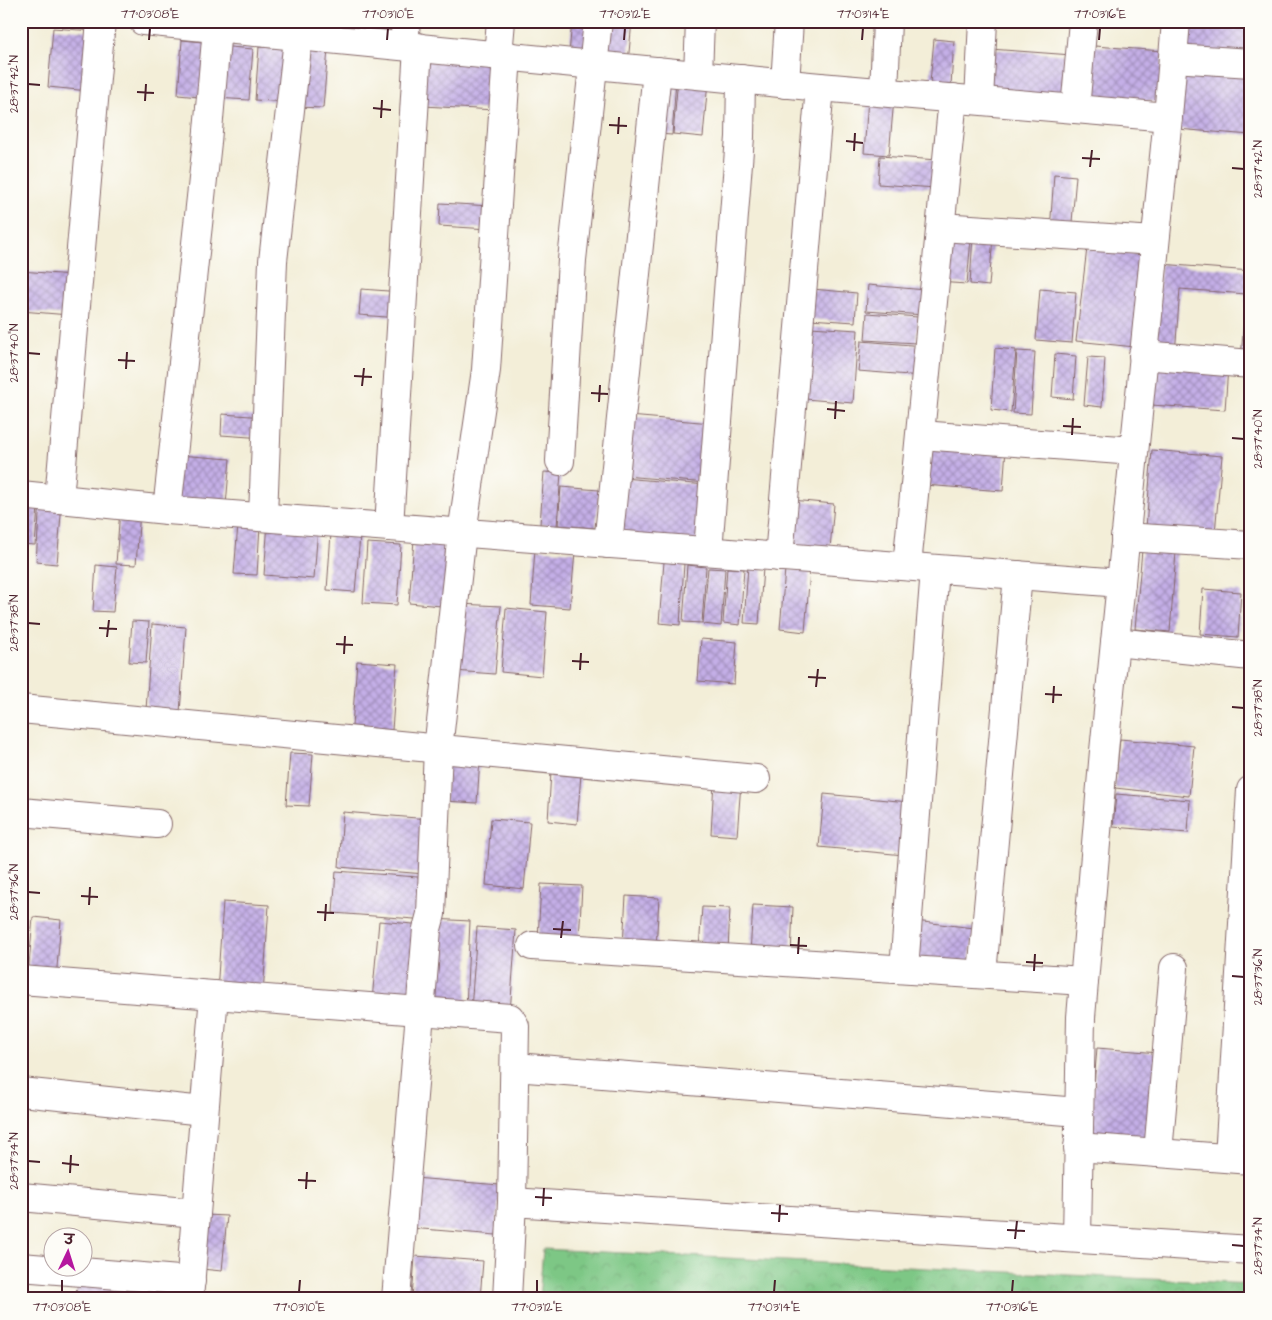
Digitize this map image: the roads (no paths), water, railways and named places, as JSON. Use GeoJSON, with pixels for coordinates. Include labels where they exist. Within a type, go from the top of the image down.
{"type":"FeatureCollection","features":[{"type":"Feature","properties":{"kind":"street"},"geometry":{"type":"LineString","coordinates":[[59,499],[101,21]]}},
{"type":"Feature","properties":{"kind":"street"},"geometry":{"type":"LineString","coordinates":[[143,21],[217,28],[299,28],[410,38],[502,55],[785,84],[1168,117]]}},
{"type":"Feature","properties":{"kind":"street"},"geometry":{"type":"LineString","coordinates":[[396,1299],[427,929],[431,914],[438,749],[462,533],[486,370],[502,55],[501,21]]}},
{"type":"Feature","properties":{"kind":"street"},"geometry":{"type":"LineString","coordinates":[[560,461],[572,260],[595,64],[598,21]]}},
{"type":"Feature","properties":{"kind":"street"},"geometry":{"type":"LineString","coordinates":[[698,74],[700,21]]}},
{"type":"Feature","properties":{"kind":"street"},"geometry":{"type":"LineString","coordinates":[[785,84],[789,21]]}},
{"type":"Feature","properties":{"kind":"street"},"geometry":{"type":"LineString","coordinates":[[884,92],[887,21]]}},
{"type":"Feature","properties":{"kind":"street"},"geometry":{"type":"LineString","coordinates":[[907,566],[941,227],[983,21]]}},
{"type":"Feature","properties":{"kind":"street"},"geometry":{"type":"LineString","coordinates":[[1075,109],[1082,21]]}},
{"type":"Feature","properties":{"kind":"street"},"geometry":{"type":"LineString","coordinates":[[1077,1238],[1081,1017],[1120,583],[1168,117],[1176,21]]}},
{"type":"Feature","properties":{"kind":"street"},"geometry":{"type":"LineString","coordinates":[[166,510],[208,134],[217,28]]}},
{"type":"Feature","properties":{"kind":"street"},"geometry":{"type":"LineString","coordinates":[[263,516],[273,262],[299,28]]}},
{"type":"Feature","properties":{"kind":"street"},"geometry":{"type":"LineString","coordinates":[[388,527],[396,430],[410,38]]}},
{"type":"Feature","properties":{"kind":"street"},"geometry":{"type":"LineString","coordinates":[[1173,58],[1251,63]]}},
{"type":"Feature","properties":{"kind":"street"},"geometry":{"type":"LineString","coordinates":[[608,544],[657,71]]}},
{"type":"Feature","properties":{"kind":"street"},"geometry":{"type":"LineString","coordinates":[[708,551],[739,146],[741,78]]}},
{"type":"Feature","properties":{"kind":"street"},"geometry":{"type":"LineString","coordinates":[[779,556],[820,87]]}},
{"type":"Feature","properties":{"kind":"street"},"geometry":{"type":"LineString","coordinates":[[941,227],[1155,241]]}},
{"type":"Feature","properties":{"kind":"street"},"geometry":{"type":"LineString","coordinates":[[1143,355],[1251,364]]}},
{"type":"Feature","properties":{"kind":"street"},"geometry":{"type":"LineString","coordinates":[[921,435],[1134,450]]}},
{"type":"Feature","properties":{"kind":"street"},"geometry":{"type":"LineString","coordinates":[[21,495],[166,510],[1120,583]]}},
{"type":"Feature","properties":{"kind":"street"},"geometry":{"type":"LineString","coordinates":[[1125,537],[1251,546]]}},
{"type":"Feature","properties":{"kind":"street"},"geometry":{"type":"LineString","coordinates":[[904,969],[935,569]]}},
{"type":"Feature","properties":{"kind":"street"},"geometry":{"type":"LineString","coordinates":[[982,974],[1018,575]]}},
{"type":"Feature","properties":{"kind":"street"},"geometry":{"type":"LineString","coordinates":[[1115,642],[1251,656]]}},
{"type":"Feature","properties":{"kind":"street"},"geometry":{"type":"LineString","coordinates":[[21,709],[756,779]]}},
{"type":"Feature","properties":{"kind":"street"},"geometry":{"type":"LineString","coordinates":[[1078,1147],[1240,1159],[1251,790]]}},
{"type":"Feature","properties":{"kind":"street"},"geometry":{"type":"LineString","coordinates":[[21,812],[157,824]]}},
{"type":"Feature","properties":{"kind":"street"},"geometry":{"type":"LineString","coordinates":[[532,946],[1084,981]]}},
{"type":"Feature","properties":{"kind":"street"},"geometry":{"type":"LineString","coordinates":[[1158,1153],[1174,968]]}},
{"type":"Feature","properties":{"kind":"street"},"geometry":{"type":"LineString","coordinates":[[21,980],[510,1018],[515,1026],[515,1067],[512,1202],[507,1299]]}},
{"type":"Feature","properties":{"kind":"street"},"geometry":{"type":"LineString","coordinates":[[21,1267],[190,1290],[214,995]]}},
{"type":"Feature","properties":{"kind":"street"},"geometry":{"type":"LineString","coordinates":[[515,1067],[1079,1112]]}},
{"type":"Feature","properties":{"kind":"street"},"geometry":{"type":"LineString","coordinates":[[21,1092],[204,1112]]}},
{"type":"Feature","properties":{"kind":"street"},"geometry":{"type":"LineString","coordinates":[[21,1197],[196,1213]]}},
{"type":"Feature","properties":{"kind":"street"},"geometry":{"type":"LineString","coordinates":[[512,1202],[1251,1250]]}}]}
